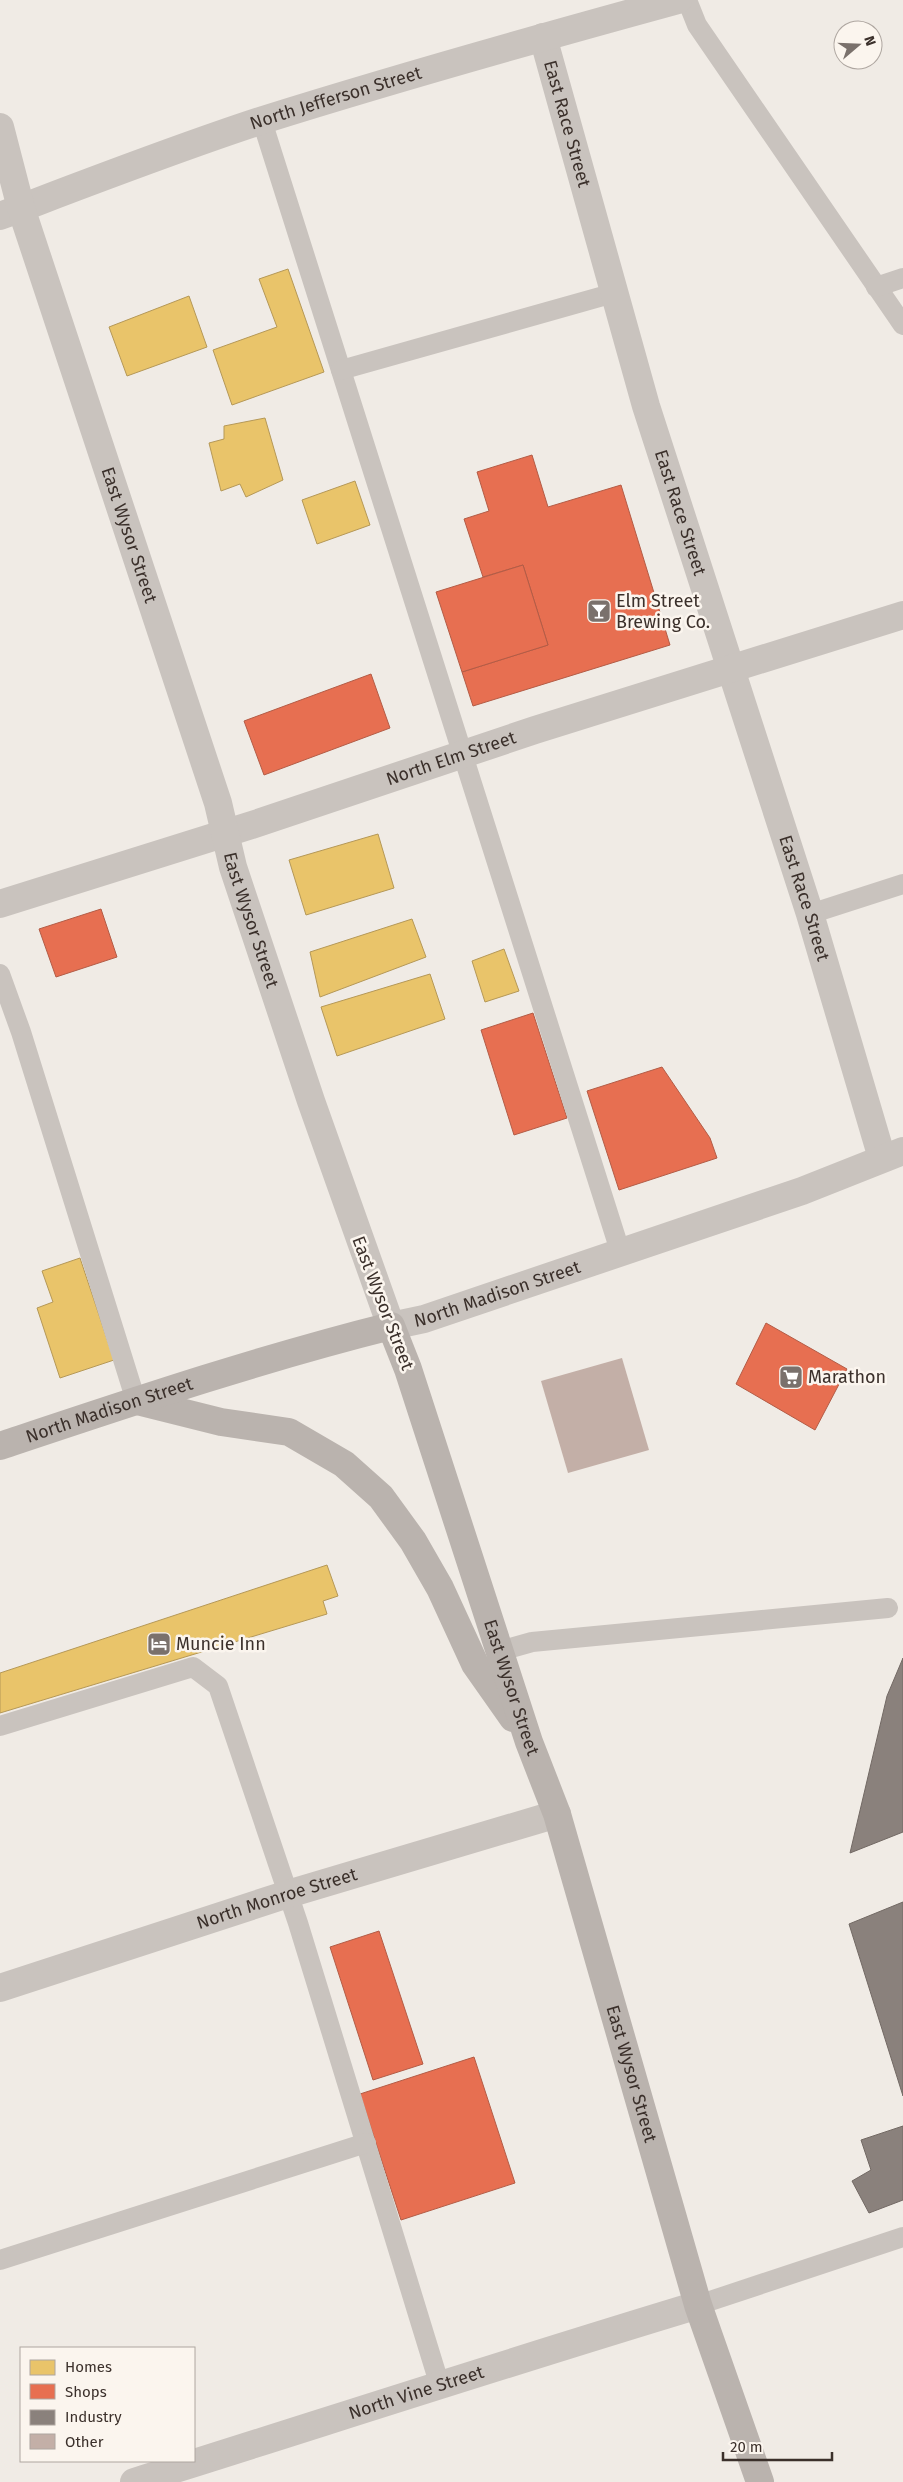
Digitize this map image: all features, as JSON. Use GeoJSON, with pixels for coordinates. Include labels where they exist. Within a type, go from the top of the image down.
{"type":"FeatureCollection","features":[{"type":"Feature","properties":{"kind":"main road","name":"North Madison Street"},"geometry":{"type":"LineString","coordinates":[[0,1446],[136,1401],[349,1336],[391,1326]]}},
{"type":"Feature","properties":{"kind":"main road","name":"East Wysor Street"},"geometry":{"type":"LineString","coordinates":[[391,1326],[408,1369],[530,1742],[557,1814],[698,2305],[760,2482]]}},
{"type":"Feature","properties":{"kind":"main road"},"geometry":{"type":"LineString","coordinates":[[136,1401],[221,1422],[290,1432],[344,1464],[381,1497],[413,1541],[440,1588],[475,1664],[530,1742]]}},
{"type":"Feature","properties":{"kind":"street","name":"North Jefferson Street"},"geometry":{"type":"LineString","coordinates":[[11,212],[50,196],[262,121],[543,37],[678,0]]}},
{"type":"Feature","properties":{"kind":"street","name":"East Race Street"},"geometry":{"type":"LineString","coordinates":[[543,37],[646,406],[810,914],[892,1154]]}},
{"type":"Feature","properties":{"kind":"street","name":"East Wysor Street"},"geometry":{"type":"LineString","coordinates":[[0,127],[11,212],[218,803],[233,867],[311,1101],[391,1326]]}},
{"type":"Feature","properties":{"kind":"street","name":"North Elm Street"},"geometry":{"type":"LineString","coordinates":[[0,904],[225,833],[462,754],[903,615]]}},
{"type":"Feature","properties":{"kind":"street","name":"North Madison Street"},"geometry":{"type":"LineString","coordinates":[[391,1326],[424,1319],[621,1254],[802,1191],[892,1154]]}},
{"type":"Feature","properties":{"kind":"street","name":"North Monroe Street"},"geometry":{"type":"LineString","coordinates":[[0,1988],[288,1894],[557,1814]]}},
{"type":"Feature","properties":{"kind":"street","name":"North Vine Street"},"geometry":{"type":"LineString","coordinates":[[134,2482],[440,2386],[516,2360],[698,2305]]}},
{"type":"Feature","properties":{"kind":"lane"},"geometry":{"type":"LineString","coordinates":[[687,0],[697,25],[903,325]]}},
{"type":"Feature","properties":{"kind":"lane"},"geometry":{"type":"LineString","coordinates":[[262,121],[621,1254]]}},
{"type":"Feature","properties":{"kind":"lane"},"geometry":{"type":"LineString","coordinates":[[876,287],[903,278]]}},
{"type":"Feature","properties":{"kind":"lane"},"geometry":{"type":"LineString","coordinates":[[341,370],[614,293]]}},
{"type":"Feature","properties":{"kind":"lane"},"geometry":{"type":"LineString","coordinates":[[810,914],[903,884]]}},
{"type":"Feature","properties":{"kind":"lane"},"geometry":{"type":"LineString","coordinates":[[0,974],[22,1032],[136,1401]]}},
{"type":"Feature","properties":{"kind":"lane"},"geometry":{"type":"LineString","coordinates":[[500,1651],[532,1642],[888,1608]]}},
{"type":"Feature","properties":{"kind":"lane"},"geometry":{"type":"LineString","coordinates":[[0,1726],[194,1667],[218,1686],[288,1894],[440,2386]]}},
{"type":"Feature","properties":{"kind":"lane"},"geometry":{"type":"LineString","coordinates":[[0,2260],[366,2143]]}},
{"type":"Feature","properties":{"kind":"lane"},"geometry":{"type":"LineString","coordinates":[[698,2305],[903,2237]]}},
{"type":"Feature","properties":{"kind":"building: Homes"},"geometry":{"type":"Polygon","coordinates":[[[288,269],[324,372],[232,405],[213,350],[277,327],[259,279],[288,269]]]}},
{"type":"Feature","properties":{"kind":"building: Homes"},"geometry":{"type":"Polygon","coordinates":[[[189,296],[207,347],[127,376],[109,327],[189,296]]]}},
{"type":"Feature","properties":{"kind":"building: Homes"},"geometry":{"type":"Polygon","coordinates":[[[265,418],[283,480],[246,497],[240,484],[221,491],[209,443],[224,439],[224,426],[265,418]]]}},
{"type":"Feature","properties":{"kind":"building: Homes"},"geometry":{"type":"Polygon","coordinates":[[[355,481],[370,525],[317,544],[302,500],[355,481]]]}},
{"type":"Feature","properties":{"kind":"building: Homes"},"geometry":{"type":"Polygon","coordinates":[[[378,834],[394,888],[306,915],[289,860],[378,834]]]}},
{"type":"Feature","properties":{"kind":"building: Homes"},"geometry":{"type":"Polygon","coordinates":[[[412,919],[426,957],[320,997],[310,952],[412,919]]]}},
{"type":"Feature","properties":{"kind":"building: Homes"},"geometry":{"type":"Polygon","coordinates":[[[504,949],[519,991],[485,1002],[472,961],[504,949]]]}},
{"type":"Feature","properties":{"kind":"building: Homes"},"geometry":{"type":"Polygon","coordinates":[[[430,974],[445,1019],[337,1056],[321,1007],[430,974]]]}},
{"type":"Feature","properties":{"kind":"building: Homes"},"geometry":{"type":"Polygon","coordinates":[[[80,1258],[114,1360],[60,1378],[37,1308],[53,1302],[42,1271],[80,1258]]]}},
{"type":"Feature","properties":{"kind":"building: Homes","name":"Muncie Inn"},"geometry":{"type":"Polygon","coordinates":[[[327,1565],[338,1596],[323,1601],[327,1614],[0,1713],[0,1673],[327,1565]]]}},
{"type":"Feature","properties":{"kind":"building: Shops","name":"Elm Street Brewing Co."},"geometry":{"type":"Polygon","coordinates":[[[532,455],[548,507],[621,485],[670,645],[473,706],[462,672],[548,645],[523,565],[483,577],[464,519],[489,511],[477,472],[532,455]]]}},
{"type":"Feature","properties":{"kind":"building: Shops"},"geometry":{"type":"Polygon","coordinates":[[[523,565],[548,645],[462,672],[436,592],[523,565]]]}},
{"type":"Feature","properties":{"kind":"building: Shops"},"geometry":{"type":"Polygon","coordinates":[[[371,674],[390,728],[264,775],[244,721],[371,674]]]}},
{"type":"Feature","properties":{"kind":"building: Shops"},"geometry":{"type":"Polygon","coordinates":[[[101,909],[117,957],[56,977],[39,929],[101,909]]]}},
{"type":"Feature","properties":{"kind":"building: Shops"},"geometry":{"type":"Polygon","coordinates":[[[533,1013],[567,1118],[514,1135],[481,1030],[533,1013]]]}},
{"type":"Feature","properties":{"kind":"building: Shops"},"geometry":{"type":"Polygon","coordinates":[[[662,1067],[710,1138],[717,1158],[619,1190],[587,1091],[662,1067]]]}},
{"type":"Feature","properties":{"kind":"building: Shops","name":"Marathon"},"geometry":{"type":"Polygon","coordinates":[[[766,1323],[847,1369],[815,1430],[736,1384],[766,1323]]]}},
{"type":"Feature","properties":{"kind":"building: Shops"},"geometry":{"type":"Polygon","coordinates":[[[379,1931],[423,2064],[373,2080],[330,1947],[379,1931]]]}},
{"type":"Feature","properties":{"kind":"building: Shops"},"geometry":{"type":"Polygon","coordinates":[[[474,2057],[515,2183],[401,2220],[360,2094],[474,2057]]]}},
{"type":"Feature","properties":{"kind":"building: Industry"},"geometry":{"type":"Polygon","coordinates":[[[903,1658],[903,1832],[850,1853],[887,1696],[903,1658]]]}},
{"type":"Feature","properties":{"kind":"building: Industry"},"geometry":{"type":"Polygon","coordinates":[[[903,1902],[903,2096],[849,1924],[903,1902]]]}},
{"type":"Feature","properties":{"kind":"building: Industry"},"geometry":{"type":"Polygon","coordinates":[[[903,2126],[903,2200],[869,2213],[852,2181],[871,2170],[861,2140],[903,2126]]]}},
{"type":"Feature","properties":{"kind":"building: Other"},"geometry":{"type":"Polygon","coordinates":[[[622,1358],[649,1450],[568,1473],[541,1381],[622,1358]]]}},
{"type":"Feature","properties":{"kind":"place","name":"Elm Street Brewing Co."},"geometry":{"type":"Point","coordinates":[599,611]}},
{"type":"Feature","properties":{"kind":"place","name":"Marathon"},"geometry":{"type":"Point","coordinates":[791,1377]}},
{"type":"Feature","properties":{"kind":"place","name":"Muncie Inn"},"geometry":{"type":"Point","coordinates":[159,1644]}}]}
